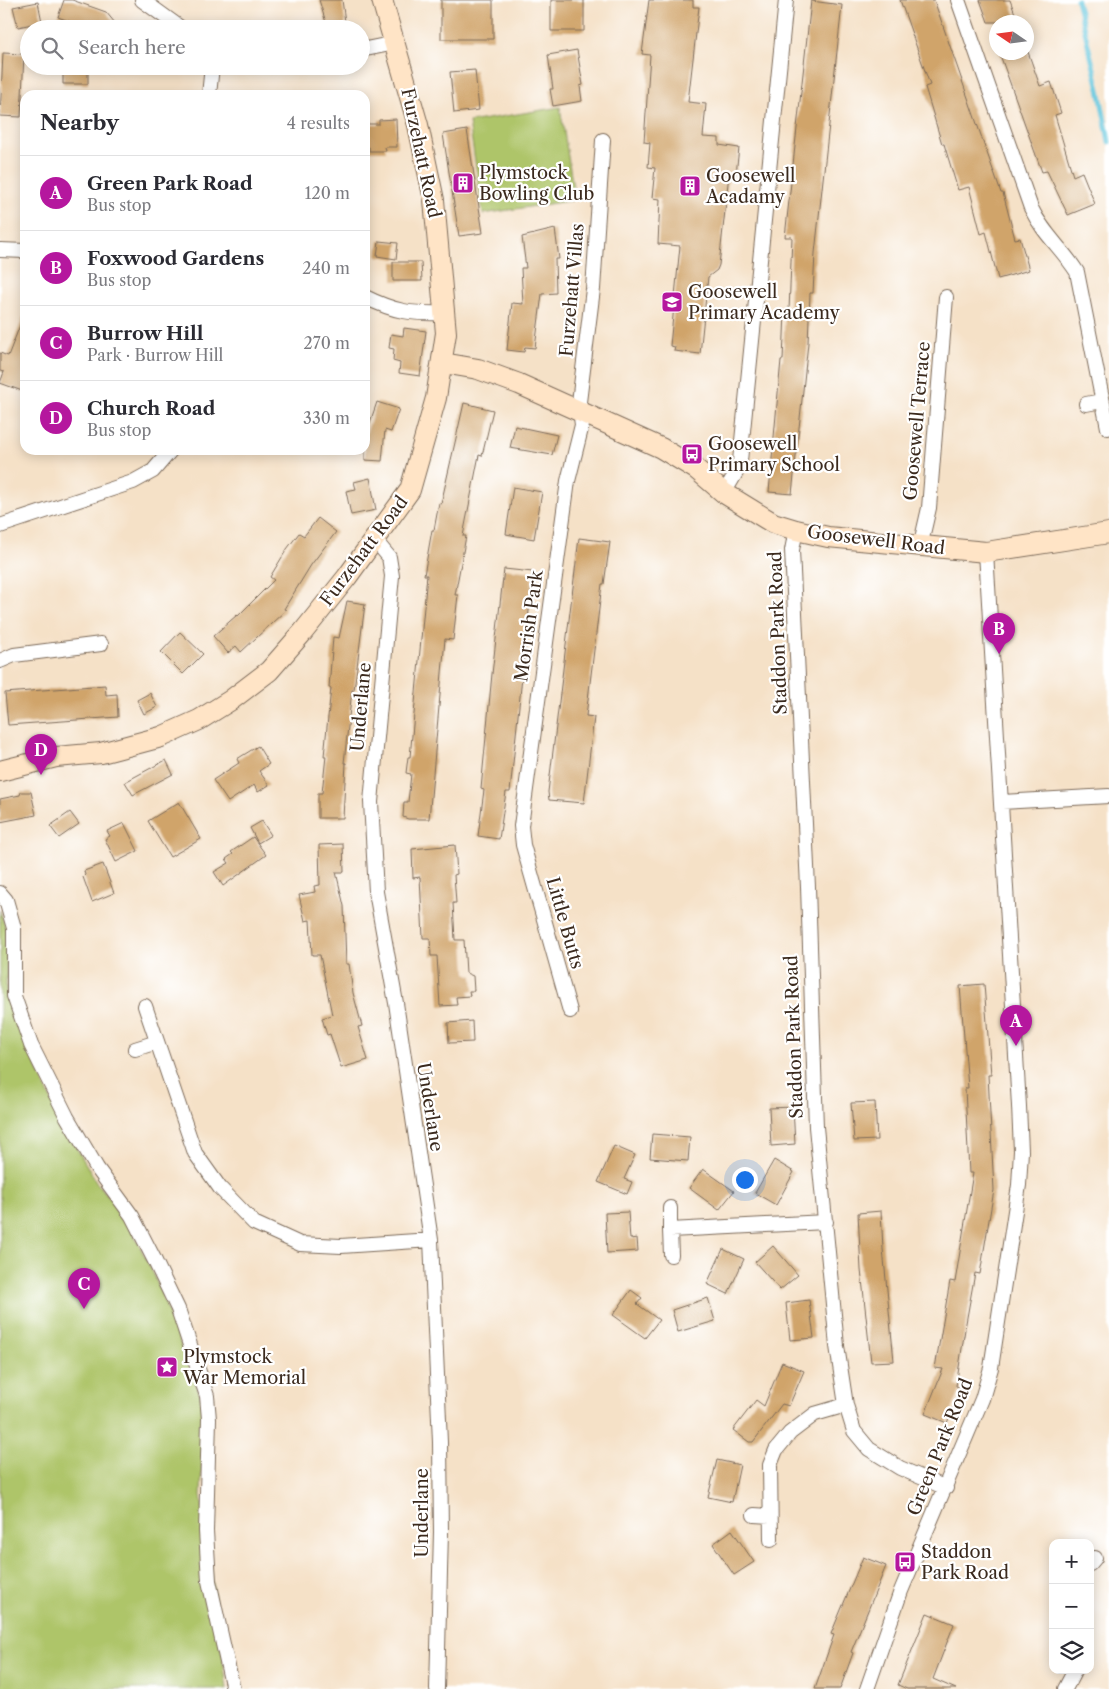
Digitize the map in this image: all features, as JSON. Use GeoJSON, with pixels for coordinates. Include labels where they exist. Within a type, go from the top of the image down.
{"type":"FeatureCollection","features":[{"type":"Feature","properties":{"kind":"street"},"geometry":{"type":"LineString","coordinates":[[142,0],[170,20]]}},
{"type":"Feature","properties":{"kind":"street","name":"Furzehatt Road"},"geometry":{"type":"LineString","coordinates":[[9,769],[56,757],[101,753],[161,737],[199,720],[231,700],[269,671],[347,577],[410,490],[434,406],[443,363],[446,333],[434,200],[418,125],[396,43],[382,0]]}},
{"type":"Feature","properties":{"kind":"street"},"geometry":{"type":"LineString","coordinates":[[724,493],[737,471],[740,461],[786,0]]}},
{"type":"Feature","properties":{"kind":"street"},"geometry":{"type":"LineString","coordinates":[[958,0],[1031,208],[1040,228],[1068,257],[1076,272],[1108,428]]}},
{"type":"Feature","properties":{"kind":"street"},"geometry":{"type":"LineString","coordinates":[[370,48],[396,43]]}},
{"type":"Feature","properties":{"kind":"street"},"geometry":{"type":"LineString","coordinates":[[210,90],[211,75]]}},
{"type":"Feature","properties":{"kind":"street","name":"Furzehatt Villas"},"geometry":{"type":"LineString","coordinates":[[580,414],[579,402],[593,289],[603,140]]}},
{"type":"Feature","properties":{"kind":"street"},"geometry":{"type":"LineString","coordinates":[[0,250],[20,251]]}},
{"type":"Feature","properties":{"kind":"street","name":"Goosewell Terrace"},"geometry":{"type":"LineString","coordinates":[[920,547],[929,508],[946,297]]}},
{"type":"Feature","properties":{"kind":"street"},"geometry":{"type":"LineString","coordinates":[[370,299],[400,312],[417,315],[444,313]]}},
{"type":"Feature","properties":{"kind":"street","name":"Goosewell Road"},"geometry":{"type":"LineString","coordinates":[[443,363],[478,369],[519,384],[580,414],[661,448],[696,469],[724,493],[773,523],[796,530],[828,537],[986,552],[1109,533]]}},
{"type":"Feature","properties":{"kind":"street"},"geometry":{"type":"LineString","coordinates":[[1086,404],[1102,400]]}},
{"type":"Feature","properties":{"kind":"street","name":"Morrish Park"},"geometry":{"type":"LineString","coordinates":[[523,845],[521,826],[568,481],[582,425],[580,414]]}},
{"type":"Feature","properties":{"kind":"street"},"geometry":{"type":"LineString","coordinates":[[0,526],[133,482],[153,471],[167,455]]}},
{"type":"Feature","properties":{"kind":"street","name":"Staddon Park Road"},"geometry":{"type":"LineString","coordinates":[[796,530],[792,550],[808,877],[816,1127],[838,1346],[846,1406],[854,1431],[869,1449],[900,1468],[946,1488]]}},
{"type":"Feature","properties":{"kind":"street","name":"Underlane"},"geometry":{"type":"LineString","coordinates":[[374,540],[389,557],[392,576],[371,802],[376,892],[396,1003],[431,1240],[440,1442],[441,1532],[436,1689]]}},
{"type":"Feature","properties":{"kind":"street","name":"Green Park Road"},"geometry":{"type":"LineString","coordinates":[[867,1689],[901,1591],[982,1399],[991,1368],[1022,1151],[986,552]]}},
{"type":"Feature","properties":{"kind":"street"},"geometry":{"type":"LineString","coordinates":[[0,661],[14,655],[101,644]]}},
{"type":"Feature","properties":{"kind":"street"},"geometry":{"type":"LineString","coordinates":[[1002,802],[1109,796]]}},
{"type":"Feature","properties":{"kind":"street","name":"Little Butts"},"geometry":{"type":"LineString","coordinates":[[523,845],[570,1012]]}},
{"type":"Feature","properties":{"kind":"street"},"geometry":{"type":"LineString","coordinates":[[0,893],[6,900],[14,928],[14,996],[31,1045],[67,1117],[97,1168],[132,1216],[154,1258],[178,1309],[207,1396],[210,1419],[206,1532],[209,1581],[233,1689]]}},
{"type":"Feature","properties":{"kind":"street"},"geometry":{"type":"LineString","coordinates":[[145,1006],[196,1153],[220,1188],[254,1223],[300,1244],[342,1246],[431,1240]]}},
{"type":"Feature","properties":{"kind":"street"},"geometry":{"type":"LineString","coordinates":[[135,1049],[157,1042]]}},
{"type":"Feature","properties":{"kind":"street"},"geometry":{"type":"LineString","coordinates":[[670,1208],[671,1255]]}},
{"type":"Feature","properties":{"kind":"street"},"geometry":{"type":"LineString","coordinates":[[670,1230],[826,1222]]}},
{"type":"Feature","properties":{"kind":"street"},"geometry":{"type":"LineString","coordinates":[[771,1540],[770,1465],[776,1450],[790,1433],[815,1414],[846,1406]]}},
{"type":"Feature","properties":{"kind":"street"},"geometry":{"type":"LineString","coordinates":[[754,1515],[770,1516]]}},
{"type":"Feature","properties":{"kind":"street"},"geometry":{"type":"LineString","coordinates":[[1065,1689],[1073,1674]]}},
{"type":"Feature","properties":{"kind":"green space"},"geometry":{"type":"Polygon","coordinates":[[[560,107],[575,200],[483,214],[469,122],[560,107]]]}},
{"type":"Feature","properties":{"kind":"green space"},"geometry":{"type":"Polygon","coordinates":[[[0,910],[7,932],[6,997],[59,1118],[97,1183],[124,1214],[154,1275],[201,1397],[203,1417],[201,1495],[227,1689],[0,1689],[0,910]]]}},
{"type":"Feature","properties":{"kind":"building"},"geometry":{"type":"Polygon","coordinates":[[[64,0],[72,0],[106,12],[113,20],[66,20],[58,17],[64,0]]]}},
{"type":"Feature","properties":{"kind":"building"},"geometry":{"type":"Polygon","coordinates":[[[319,0],[342,0],[345,20],[325,20],[319,0]]]}},
{"type":"Feature","properties":{"kind":"building"},"geometry":{"type":"Polygon","coordinates":[[[441,0],[493,0],[493,39],[441,39],[441,0]]]}},
{"type":"Feature","properties":{"kind":"building"},"geometry":{"type":"Polygon","coordinates":[[[551,0],[584,0],[584,31],[551,31],[551,0]]]}},
{"type":"Feature","properties":{"kind":"building","name":"Goosewell Acadamy"},"geometry":{"type":"Polygon","coordinates":[[[649,0],[693,0],[693,7],[699,7],[688,102],[706,104],[703,137],[719,138],[719,145],[739,148],[736,174],[729,174],[719,265],[717,270],[708,277],[700,354],[674,351],[675,347],[670,346],[680,246],[658,244],[660,199],[652,198],[655,168],[648,167],[650,143],[644,142],[650,55],[642,54],[649,0]]]}},
{"type":"Feature","properties":{"kind":"building"},"geometry":{"type":"Polygon","coordinates":[[[900,0],[934,0],[1001,193],[1003,193],[1015,239],[1020,238],[1029,270],[998,279],[986,232],[981,234],[969,187],[958,190],[925,87],[930,85],[900,0]]]}},
{"type":"Feature","properties":{"kind":"building"},"geometry":{"type":"Polygon","coordinates":[[[980,0],[1010,0],[1015,15],[989,15],[988,22],[980,0]]]}},
{"type":"Feature","properties":{"kind":"building"},"geometry":{"type":"Polygon","coordinates":[[[811,1],[842,5],[815,253],[813,293],[810,293],[808,343],[792,494],[769,492],[781,360],[783,360],[785,311],[789,311],[792,237],[785,237],[811,1]]]}},
{"type":"Feature","properties":{"kind":"building"},"geometry":{"type":"Polygon","coordinates":[[[38,2],[42,20],[20,20],[20,27],[18,27],[13,7],[38,2]]]}},
{"type":"Feature","properties":{"kind":"building"},"geometry":{"type":"Polygon","coordinates":[[[577,50],[583,85],[580,86],[582,101],[553,106],[550,89],[553,89],[548,55],[577,50]]]}},
{"type":"Feature","properties":{"kind":"building"},"geometry":{"type":"Polygon","coordinates":[[[3,53],[20,54],[20,75],[23,75],[22,90],[20,90],[20,117],[0,116],[3,53]]]}},
{"type":"Feature","properties":{"kind":"building"},"geometry":{"type":"Polygon","coordinates":[[[1002,60],[1031,60],[1040,86],[1051,82],[1061,113],[1055,115],[1073,176],[1082,172],[1095,204],[1068,215],[1047,171],[1042,172],[1002,60]]]}},
{"type":"Feature","properties":{"kind":"building"},"geometry":{"type":"Polygon","coordinates":[[[475,70],[479,110],[454,113],[450,72],[475,70]]]}},
{"type":"Feature","properties":{"kind":"building"},"geometry":{"type":"Polygon","coordinates":[[[63,75],[88,75],[88,84],[63,84],[63,75]]]}},
{"type":"Feature","properties":{"kind":"building"},"geometry":{"type":"Polygon","coordinates":[[[396,119],[397,147],[385,147],[386,151],[370,151],[370,124],[379,124],[379,120],[396,119]]]}},
{"type":"Feature","properties":{"kind":"building","name":"Plymstock Bowling Club"},"geometry":{"type":"Polygon","coordinates":[[[467,130],[483,233],[459,236],[443,134],[467,130]]]}},
{"type":"Feature","properties":{"kind":"building"},"geometry":{"type":"Polygon","coordinates":[[[555,229],[559,259],[555,259],[556,293],[542,294],[535,348],[525,347],[524,352],[507,350],[512,303],[523,304],[521,268],[526,268],[522,237],[555,229]]]}},
{"type":"Feature","properties":{"kind":"building"},"geometry":{"type":"Polygon","coordinates":[[[379,241],[398,243],[396,259],[377,256],[379,241]]]}},
{"type":"Feature","properties":{"kind":"building"},"geometry":{"type":"Polygon","coordinates":[[[393,262],[421,262],[422,281],[393,281],[393,262]]]}},
{"type":"Feature","properties":{"kind":"building"},"geometry":{"type":"Polygon","coordinates":[[[20,325],[20,390],[0,383],[4,372],[0,371],[0,353],[8,356],[20,325]]]}},
{"type":"Feature","properties":{"kind":"building"},"geometry":{"type":"Polygon","coordinates":[[[404,328],[426,331],[420,376],[399,373],[400,363],[393,361],[394,349],[389,348],[391,334],[403,336],[404,328]]]}},
{"type":"Feature","properties":{"kind":"building"},"geometry":{"type":"Polygon","coordinates":[[[377,402],[399,409],[391,432],[385,430],[382,461],[365,460],[365,455],[370,455],[370,422],[377,402]]]}},
{"type":"Feature","properties":{"kind":"building"},"geometry":{"type":"Polygon","coordinates":[[[464,403],[493,410],[482,456],[479,455],[463,536],[466,536],[455,595],[458,595],[453,640],[445,639],[429,819],[408,819],[403,817],[404,802],[408,802],[411,774],[406,773],[408,757],[410,757],[427,575],[424,575],[432,530],[434,530],[439,503],[441,504],[464,403]]]}},
{"type":"Feature","properties":{"kind":"building"},"geometry":{"type":"Polygon","coordinates":[[[515,426],[557,435],[552,455],[510,448],[515,426]]]}},
{"type":"Feature","properties":{"kind":"building"},"geometry":{"type":"Polygon","coordinates":[[[370,478],[376,510],[351,515],[346,491],[356,489],[354,482],[370,478]]]}},
{"type":"Feature","properties":{"kind":"building"},"geometry":{"type":"Polygon","coordinates":[[[513,487],[542,492],[534,539],[506,534],[513,487]]]}},
{"type":"Feature","properties":{"kind":"building"},"geometry":{"type":"Polygon","coordinates":[[[318,518],[336,532],[311,565],[284,609],[286,610],[241,652],[236,646],[228,653],[213,636],[238,616],[274,580],[270,577],[287,549],[299,533],[304,536],[318,518]]]}},
{"type":"Feature","properties":{"kind":"building"},"geometry":{"type":"Polygon","coordinates":[[[579,538],[610,542],[604,584],[602,584],[586,716],[594,717],[584,803],[549,800],[548,792],[579,538]]]}},
{"type":"Feature","properties":{"kind":"building"},"geometry":{"type":"Polygon","coordinates":[[[504,569],[533,572],[510,792],[506,792],[499,839],[478,836],[484,790],[481,789],[492,674],[504,569]]]}},
{"type":"Feature","properties":{"kind":"building"},"geometry":{"type":"Polygon","coordinates":[[[347,601],[365,604],[354,690],[352,690],[344,763],[346,763],[343,818],[318,818],[318,793],[322,793],[326,756],[324,756],[331,688],[329,688],[333,637],[339,638],[347,601]]]}},
{"type":"Feature","properties":{"kind":"building"},"geometry":{"type":"Polygon","coordinates":[[[180,632],[203,654],[183,674],[161,652],[180,632]]]}},
{"type":"Feature","properties":{"kind":"building"},"geometry":{"type":"Polygon","coordinates":[[[105,685],[106,695],[117,694],[118,717],[8,725],[5,693],[105,685]]]}},
{"type":"Feature","properties":{"kind":"building"},"geometry":{"type":"Polygon","coordinates":[[[150,693],[157,707],[144,714],[137,700],[150,693]]]}},
{"type":"Feature","properties":{"kind":"building"},"geometry":{"type":"Polygon","coordinates":[[[258,746],[269,764],[259,771],[269,785],[258,792],[254,785],[228,802],[213,780],[239,763],[237,759],[258,746]]]}},
{"type":"Feature","properties":{"kind":"building"},"geometry":{"type":"Polygon","coordinates":[[[166,760],[173,774],[133,795],[125,782],[166,760]]]}},
{"type":"Feature","properties":{"kind":"building"},"geometry":{"type":"Polygon","coordinates":[[[21,792],[31,792],[36,815],[0,822],[0,799],[20,795],[21,792]]]}},
{"type":"Feature","properties":{"kind":"building"},"geometry":{"type":"Polygon","coordinates":[[[179,802],[201,839],[170,857],[148,821],[179,802]]]}},
{"type":"Feature","properties":{"kind":"building"},"geometry":{"type":"Polygon","coordinates":[[[70,812],[79,824],[59,838],[50,826],[70,812]]]}},
{"type":"Feature","properties":{"kind":"building"},"geometry":{"type":"Polygon","coordinates":[[[262,821],[271,835],[258,843],[250,828],[262,821]]]}},
{"type":"Feature","properties":{"kind":"building"},"geometry":{"type":"Polygon","coordinates":[[[124,823],[138,851],[116,862],[105,839],[110,836],[107,831],[124,823]]]}},
{"type":"Feature","properties":{"kind":"building"},"geometry":{"type":"Polygon","coordinates":[[[253,837],[266,855],[223,886],[214,872],[229,863],[226,859],[233,854],[231,852],[253,837]]]}},
{"type":"Feature","properties":{"kind":"building"},"geometry":{"type":"Polygon","coordinates":[[[343,844],[344,872],[336,872],[344,906],[346,964],[349,964],[353,993],[362,1026],[358,1027],[368,1060],[341,1068],[330,1034],[327,1035],[322,1018],[332,1015],[320,955],[312,955],[310,920],[305,921],[299,895],[315,892],[314,886],[320,885],[319,845],[343,844]]]}},
{"type":"Feature","properties":{"kind":"building"},"geometry":{"type":"Polygon","coordinates":[[[455,845],[457,874],[454,875],[456,903],[453,903],[455,940],[464,940],[466,973],[473,976],[474,991],[469,991],[470,996],[456,997],[457,1005],[440,1006],[437,956],[431,956],[430,938],[423,938],[420,877],[413,878],[412,849],[455,845]]]}},
{"type":"Feature","properties":{"kind":"building"},"geometry":{"type":"Polygon","coordinates":[[[103,864],[114,893],[92,902],[83,877],[85,875],[84,871],[103,864]]]}},
{"type":"Feature","properties":{"kind":"building"},"geometry":{"type":"Polygon","coordinates":[[[984,984],[991,1075],[988,1075],[994,1190],[980,1274],[975,1273],[966,1323],[956,1386],[961,1388],[947,1423],[925,1414],[943,1369],[935,1368],[950,1281],[955,1282],[973,1173],[969,1173],[965,1088],[968,1088],[960,986],[984,984]]]}},
{"type":"Feature","properties":{"kind":"building"},"geometry":{"type":"Polygon","coordinates":[[[472,1021],[473,1042],[449,1043],[448,1023],[472,1021]]]}},
{"type":"Feature","properties":{"kind":"building"},"geometry":{"type":"Polygon","coordinates":[[[875,1102],[877,1140],[854,1141],[851,1103],[875,1102]]]}},
{"type":"Feature","properties":{"kind":"building"},"geometry":{"type":"Polygon","coordinates":[[[793,1107],[795,1144],[771,1146],[769,1108],[793,1107]]]}},
{"type":"Feature","properties":{"kind":"building"},"geometry":{"type":"Polygon","coordinates":[[[652,1134],[690,1137],[688,1161],[650,1158],[652,1134]]]}},
{"type":"Feature","properties":{"kind":"building"},"geometry":{"type":"Polygon","coordinates":[[[614,1146],[635,1155],[624,1179],[632,1182],[627,1194],[598,1182],[614,1146]]]}},
{"type":"Feature","properties":{"kind":"building"},"geometry":{"type":"Polygon","coordinates":[[[774,1160],[794,1172],[776,1205],[755,1193],[774,1160]]]}},
{"type":"Feature","properties":{"kind":"building"},"geometry":{"type":"Polygon","coordinates":[[[703,1169],[734,1191],[719,1210],[689,1188],[703,1169]]]}},
{"type":"Feature","properties":{"kind":"building"},"geometry":{"type":"Polygon","coordinates":[[[881,1211],[894,1361],[871,1362],[861,1270],[858,1213],[881,1211]]]}},
{"type":"Feature","properties":{"kind":"building"},"geometry":{"type":"Polygon","coordinates":[[[628,1212],[630,1239],[637,1238],[638,1251],[607,1253],[605,1213],[628,1212]]]}},
{"type":"Feature","properties":{"kind":"building"},"geometry":{"type":"Polygon","coordinates":[[[773,1246],[798,1275],[780,1290],[755,1262],[773,1246]]]}},
{"type":"Feature","properties":{"kind":"building"},"geometry":{"type":"Polygon","coordinates":[[[723,1249],[744,1259],[728,1294],[707,1284],[723,1249]]]}},
{"type":"Feature","properties":{"kind":"building"},"geometry":{"type":"Polygon","coordinates":[[[631,1290],[642,1298],[637,1304],[659,1320],[645,1338],[613,1315],[631,1290]]]}},
{"type":"Feature","properties":{"kind":"building"},"geometry":{"type":"Polygon","coordinates":[[[708,1298],[715,1321],[678,1332],[672,1310],[708,1298]]]}},
{"type":"Feature","properties":{"kind":"building"},"geometry":{"type":"Polygon","coordinates":[[[809,1300],[814,1338],[790,1340],[786,1303],[809,1300]]]}},
{"type":"Feature","properties":{"kind":"building"},"geometry":{"type":"Polygon","coordinates":[[[782,1362],[804,1371],[789,1406],[782,1404],[753,1442],[749,1442],[733,1430],[756,1400],[764,1406],[782,1362]]]}},
{"type":"Feature","properties":{"kind":"building"},"geometry":{"type":"Polygon","coordinates":[[[717,1460],[740,1465],[732,1502],[708,1497],[717,1460]]]}},
{"type":"Feature","properties":{"kind":"building"},"geometry":{"type":"Polygon","coordinates":[[[732,1530],[754,1562],[734,1575],[713,1544],[732,1530]]]}},
{"type":"Feature","properties":{"kind":"building"},"geometry":{"type":"Polygon","coordinates":[[[863,1557],[886,1566],[851,1652],[853,1653],[840,1689],[815,1689],[834,1635],[831,1634],[863,1557]]]}},
{"type":"Feature","properties":{"kind":"building"},"geometry":{"type":"Polygon","coordinates":[[[927,1613],[954,1624],[933,1679],[956,1689],[907,1689],[898,1685],[927,1613]]]}},
{"type":"Feature","properties":{"kind":"waterway"},"geometry":{"type":"LineString","coordinates":[[1077,0],[1099,89],[1109,142]]}},
{"type":"Feature","properties":{"kind":"place","name":"Plymstock Bowling Club"},"geometry":{"type":"Point","coordinates":[463,183]}},
{"type":"Feature","properties":{"kind":"place","name":"Goosewell Acadamy"},"geometry":{"type":"Point","coordinates":[690,186]}},
{"type":"Feature","properties":{"kind":"place","name":"Goosewell Primary Academy"},"geometry":{"type":"Point","coordinates":[672,302]}},
{"type":"Feature","properties":{"kind":"place","name":"Goosewell Primary School"},"geometry":{"type":"Point","coordinates":[692,454]}},
{"type":"Feature","properties":{"kind":"place","name":"Foxwood Gardens"},"geometry":{"type":"Point","coordinates":[999,654]}},
{"type":"Feature","properties":{"kind":"place","name":"Church Road"},"geometry":{"type":"Point","coordinates":[41,775]}},
{"type":"Feature","properties":{"kind":"place","name":"Green Park Road"},"geometry":{"type":"Point","coordinates":[1016,1046]}},
{"type":"Feature","properties":{"kind":"place","name":"Burrow Hill"},"geometry":{"type":"Point","coordinates":[84,1309]}},
{"type":"Feature","properties":{"kind":"place","name":"Plymstock War Memorial"},"geometry":{"type":"Point","coordinates":[167,1367]}},
{"type":"Feature","properties":{"kind":"place","name":"Staddon Park Road"},"geometry":{"type":"Point","coordinates":[905,1562]}}]}
